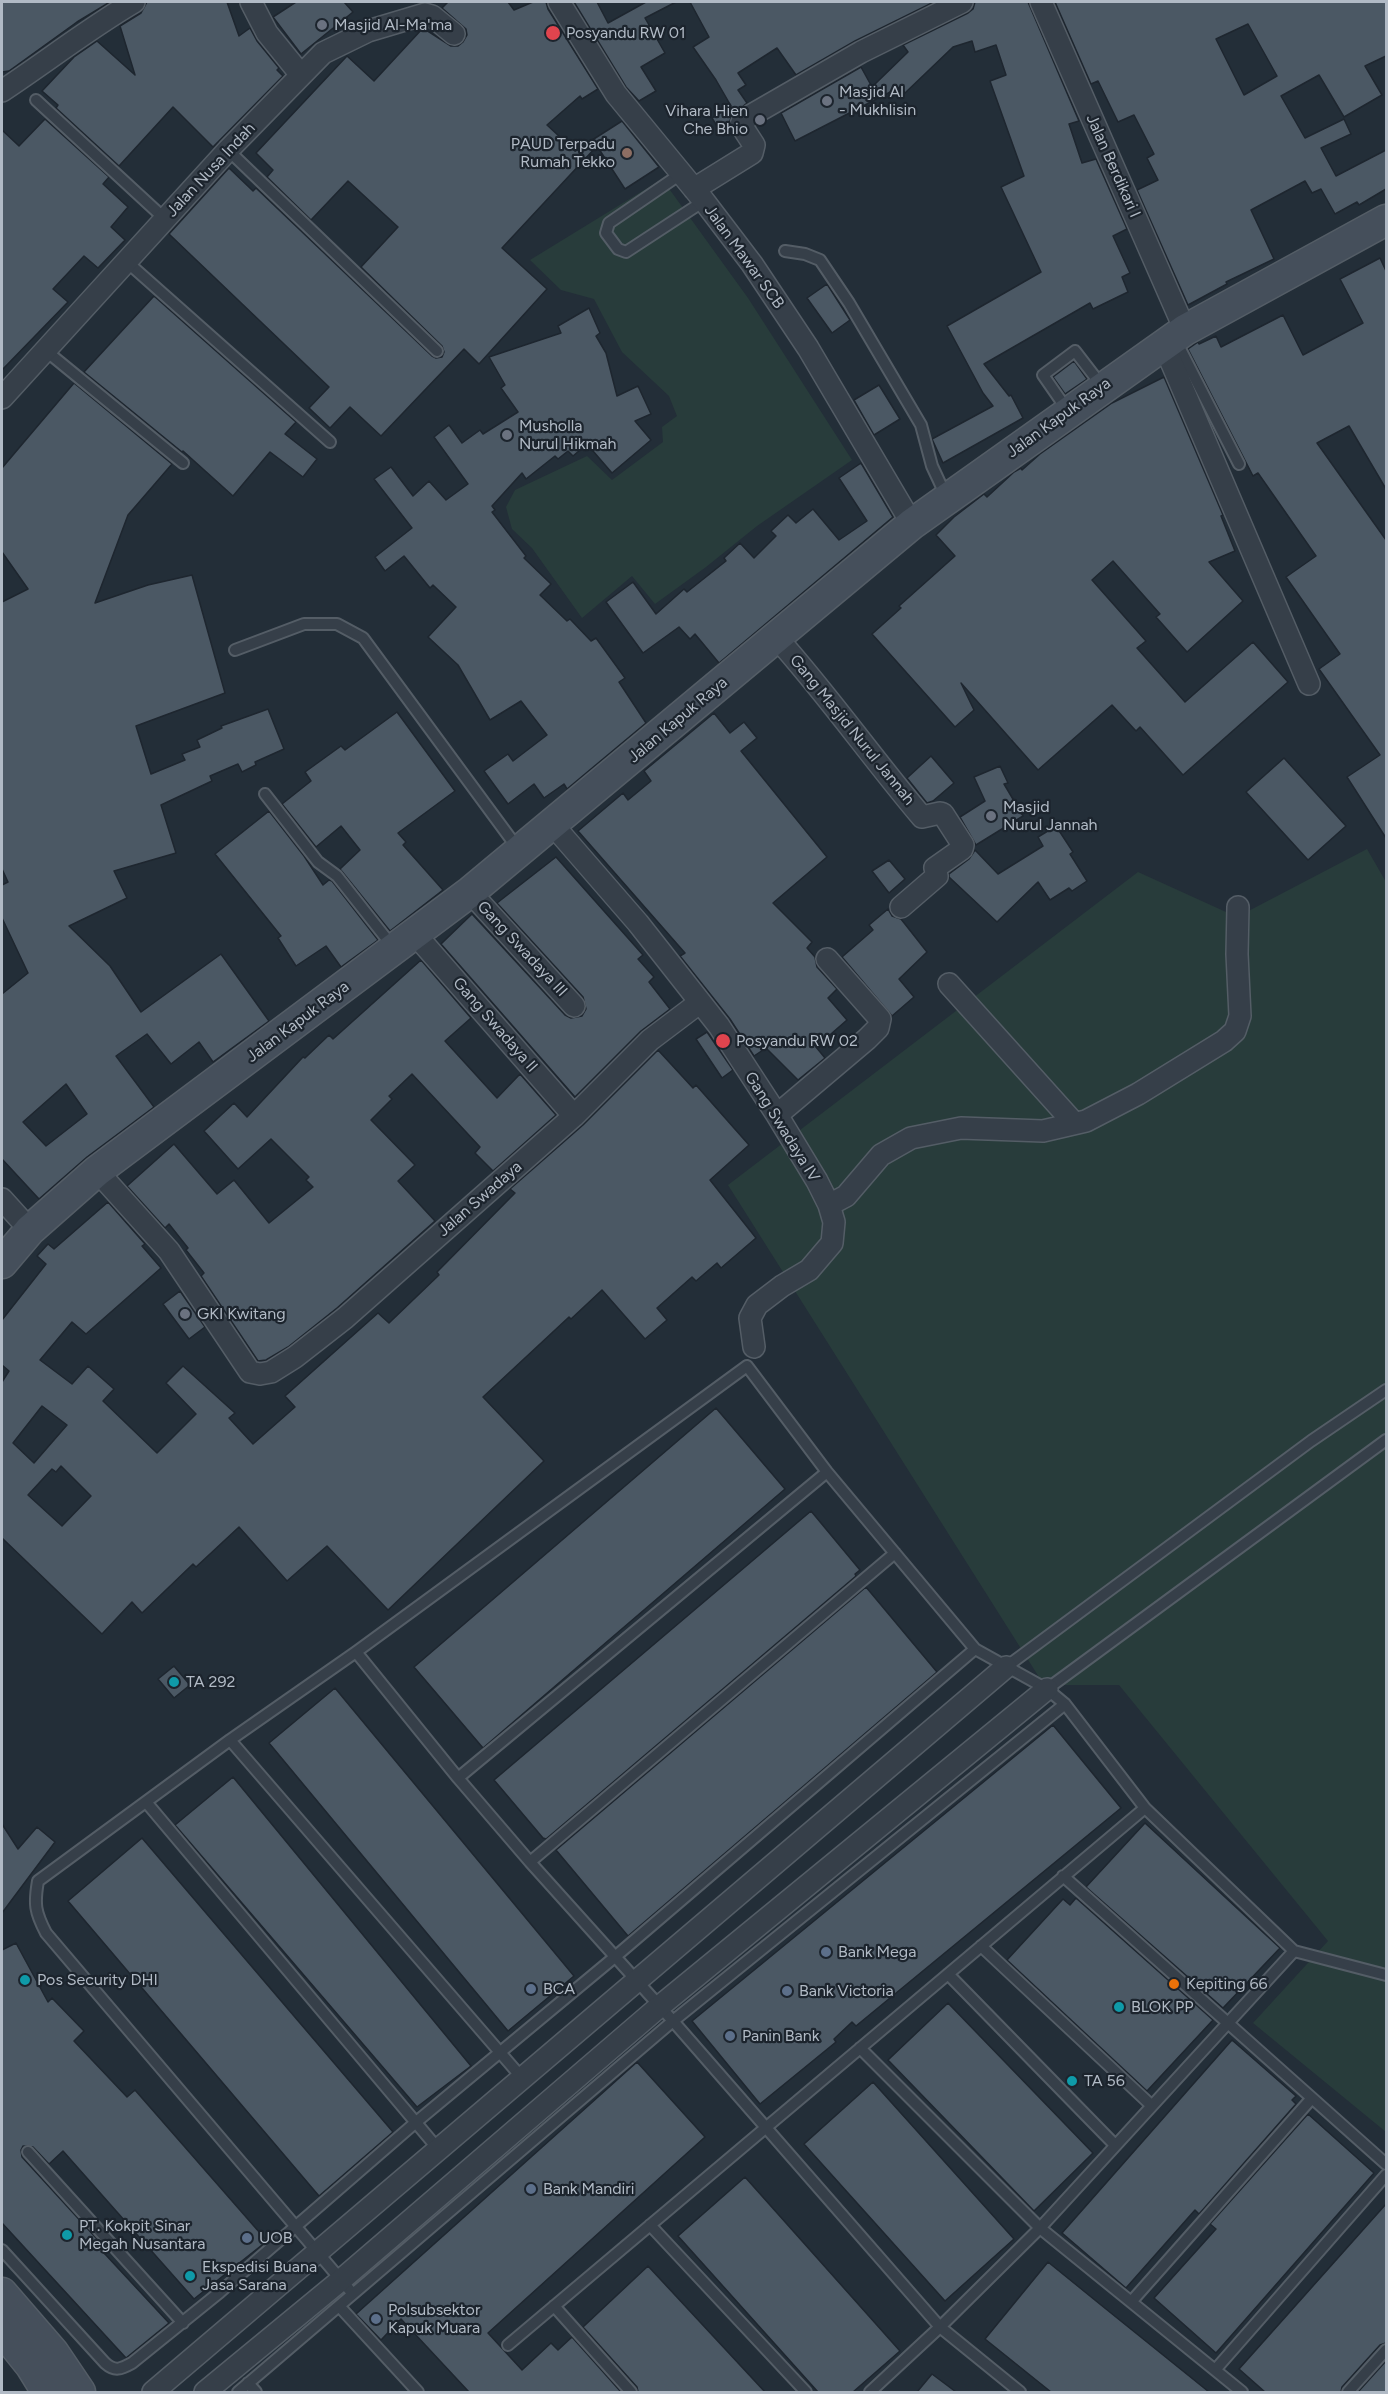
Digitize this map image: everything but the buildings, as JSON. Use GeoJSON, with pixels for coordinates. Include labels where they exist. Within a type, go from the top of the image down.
{"type":"FeatureCollection","features":[{"type":"Feature","properties":{"kind":"main road","name":"Jalan Kapuk Raya"},"geometry":{"type":"LineString","coordinates":[[2,1263],[30,1230],[97,1171],[405,942],[521,852],[912,524],[1175,338],[1386,220]]}},
{"type":"Feature","properties":{"kind":"main road"},"geometry":{"type":"LineString","coordinates":[[2,2293],[53,2352],[80,2392]]}},
{"type":"Feature","properties":{"kind":"main road"},"geometry":{"type":"LineString","coordinates":[[2,2331],[31,2366],[47,2392]]}},
{"type":"Feature","properties":{"kind":"street"},"geometry":{"type":"LineString","coordinates":[[2,91],[97,24],[134,2]]}},
{"type":"Feature","properties":{"kind":"street"},"geometry":{"type":"LineString","coordinates":[[251,2],[267,33],[301,75]]}},
{"type":"Feature","properties":{"kind":"street","name":"Jalan Mawar SCB"},"geometry":{"type":"LineString","coordinates":[[559,2],[616,94],[694,188],[752,264],[808,348],[912,524]]}},
{"type":"Feature","properties":{"kind":"street"},"geometry":{"type":"LineString","coordinates":[[694,188],[752,153],[754,145],[741,125],[743,120],[861,52],[962,2]]}},
{"type":"Feature","properties":{"kind":"street","name":"Jalan Berdikari I"},"geometry":{"type":"LineString","coordinates":[[1041,2],[1175,338],[1309,684]]}},
{"type":"Feature","properties":{"kind":"street","name":"Jalan Nusa Indah"},"geometry":{"type":"LineString","coordinates":[[2,398],[228,150],[322,53],[368,31],[424,14],[432,16],[454,34]]}},
{"type":"Feature","properties":{"kind":"street","name":"Gang Masjid Nurul Jannah"},"geometry":{"type":"LineString","coordinates":[[776,637],[806,669],[922,818],[943,814],[963,845],[962,849],[935,868],[937,876],[901,907]]}},
{"type":"Feature","properties":{"kind":"street","name":"Gang Swadaya IV"},"geometry":{"type":"LineString","coordinates":[[553,825],[638,923],[719,1026],[777,1115],[829,1205],[834,1222],[832,1243],[809,1269],[757,1305],[750,1318],[750,1356]]}},
{"type":"Feature","properties":{"kind":"street","name":"Gang Swadaya III"},"geometry":{"type":"LineString","coordinates":[[470,892],[574,1006]]}},
{"type":"Feature","properties":{"kind":"street"},"geometry":{"type":"LineString","coordinates":[[829,1205],[846,1196],[881,1155],[911,1138],[962,1128],[1043,1131],[1086,1121],[1138,1094],[1224,1041],[1235,1031],[1240,1016],[1237,954],[1238,907]]}},
{"type":"Feature","properties":{"kind":"street","name":"Gang Swadaya II"},"geometry":{"type":"LineString","coordinates":[[405,942],[574,1116]]}},
{"type":"Feature","properties":{"kind":"street"},"geometry":{"type":"LineString","coordinates":[[777,1115],[878,1028],[880,1019],[827,960]]}},
{"type":"Feature","properties":{"kind":"street"},"geometry":{"type":"LineString","coordinates":[[949,984],[1074,1123]]}},
{"type":"Feature","properties":{"kind":"street","name":"Jalan Swadaya"},"geometry":{"type":"LineString","coordinates":[[97,1171],[169,1251],[250,1372],[260,1374],[271,1372],[295,1357],[345,1318],[574,1116],[650,1040],[699,1003]]}},
{"type":"Feature","properties":{"kind":"street"},"geometry":{"type":"LineString","coordinates":[[2,1198],[30,1230]]}},
{"type":"Feature","properties":{"kind":"street"},"geometry":{"type":"LineString","coordinates":[[153,2392],[524,2079],[1005,1667]]}},
{"type":"Feature","properties":{"kind":"street"},"geometry":{"type":"LineString","coordinates":[[205,2392],[347,2287],[1047,1689]]}},
{"type":"Feature","properties":{"kind":"lane"},"geometry":{"type":"LineString","coordinates":[[36,100],[165,219]]}},
{"type":"Feature","properties":{"kind":"lane"},"geometry":{"type":"LineString","coordinates":[[228,150],[436,351]]}},
{"type":"Feature","properties":{"kind":"lane"},"geometry":{"type":"LineString","coordinates":[[694,188],[626,252],[618,249],[606,233],[609,223],[694,188]]}},
{"type":"Feature","properties":{"kind":"lane"},"geometry":{"type":"LineString","coordinates":[[785,251],[805,254],[820,260],[849,303],[921,425],[932,466],[947,499]]}},
{"type":"Feature","properties":{"kind":"lane"},"geometry":{"type":"LineString","coordinates":[[126,261],[330,442]]}},
{"type":"Feature","properties":{"kind":"lane"},"geometry":{"type":"LineString","coordinates":[[1175,338],[1239,465]]}},
{"type":"Feature","properties":{"kind":"lane"},"geometry":{"type":"LineString","coordinates":[[45,350],[183,463]]}},
{"type":"Feature","properties":{"kind":"lane"},"geometry":{"type":"LineString","coordinates":[[1068,412],[1043,375],[1075,351],[1103,387]]}},
{"type":"Feature","properties":{"kind":"lane"},"geometry":{"type":"LineString","coordinates":[[236,650],[304,624],[337,624],[363,638],[521,852]]}},
{"type":"Feature","properties":{"kind":"lane"},"geometry":{"type":"LineString","coordinates":[[265,794],[318,862],[337,876],[405,942]]}},
{"type":"Feature","properties":{"kind":"lane"},"geometry":{"type":"LineString","coordinates":[[238,2392],[339,2306],[347,2287],[46,1933],[37,1916],[34,1901],[38,1881],[230,1740],[356,1652],[750,1356],[827,1472],[975,1649],[1047,1689],[1065,1704],[1145,1808],[1294,1951],[1386,1975]]}},
{"type":"Feature","properties":{"kind":"lane"},"geometry":{"type":"LineString","coordinates":[[1005,1667],[1311,1441],[1386,1390]]}},
{"type":"Feature","properties":{"kind":"lane"},"geometry":{"type":"LineString","coordinates":[[1047,1689],[1386,1440]]}},
{"type":"Feature","properties":{"kind":"lane"},"geometry":{"type":"LineString","coordinates":[[458,1778],[827,1472]]}},
{"type":"Feature","properties":{"kind":"lane"},"geometry":{"type":"LineString","coordinates":[[530,1862],[895,1553]]}},
{"type":"Feature","properties":{"kind":"lane"},"geometry":{"type":"LineString","coordinates":[[2,2250],[111,2368],[122,2369],[132,2363],[183,2323],[415,2123],[616,1956],[975,1649]]}},
{"type":"Feature","properties":{"kind":"lane"},"geometry":{"type":"LineString","coordinates":[[356,1652],[458,1778],[530,1862],[616,1956],[940,2327],[1020,2392]]}},
{"type":"Feature","properties":{"kind":"lane"},"geometry":{"type":"LineString","coordinates":[[667,2014],[1065,1704]]}},
{"type":"Feature","properties":{"kind":"lane"},"geometry":{"type":"LineString","coordinates":[[230,1740],[524,2079]]}},
{"type":"Feature","properties":{"kind":"lane"},"geometry":{"type":"LineString","coordinates":[[146,1802],[439,2150]]}},
{"type":"Feature","properties":{"kind":"lane"},"geometry":{"type":"LineString","coordinates":[[508,2345],[1145,1808]]}},
{"type":"Feature","properties":{"kind":"lane"},"geometry":{"type":"LineString","coordinates":[[1063,1876],[1386,2164]]}},
{"type":"Feature","properties":{"kind":"lane"},"geometry":{"type":"LineString","coordinates":[[981,1946],[1151,2105]]}},
{"type":"Feature","properties":{"kind":"lane"},"geometry":{"type":"LineString","coordinates":[[870,2392],[940,2327],[1040,2228],[1294,1951]]}},
{"type":"Feature","properties":{"kind":"lane"},"geometry":{"type":"LineString","coordinates":[[948,1974],[1115,2145]]}},
{"type":"Feature","properties":{"kind":"lane"},"geometry":{"type":"LineString","coordinates":[[860,2048],[1040,2228],[1242,2392]]}},
{"type":"Feature","properties":{"kind":"lane"},"geometry":{"type":"LineString","coordinates":[[1131,2302],[1312,2098]]}},
{"type":"Feature","properties":{"kind":"lane"},"geometry":{"type":"LineString","coordinates":[[28,2152],[183,2323]]}},
{"type":"Feature","properties":{"kind":"lane"},"geometry":{"type":"LineString","coordinates":[[1215,2370],[1386,2175]]}},
{"type":"Feature","properties":{"kind":"lane"},"geometry":{"type":"LineString","coordinates":[[650,2225],[806,2392]]}},
{"type":"Feature","properties":{"kind":"lane"},"geometry":{"type":"LineString","coordinates":[[339,2306],[418,2392]]}},
{"type":"Feature","properties":{"kind":"lane"},"geometry":{"type":"LineString","coordinates":[[554,2306],[631,2392]]}},
{"type":"Feature","properties":{"kind":"lane"},"geometry":{"type":"LineString","coordinates":[[1348,2392],[1386,2350]]}},
{"type":"Feature","properties":{"kind":"lane"},"geometry":{"type":"LineString","coordinates":[[248,2383],[256,2392]]}},
{"type":"Feature","properties":{"kind":"green space"},"geometry":{"type":"Polygon","coordinates":[[[662,179],[748,298],[852,460],[757,526],[655,604],[632,576],[582,618],[532,548],[512,529],[506,507],[515,490],[587,456],[612,480],[663,442],[662,427],[677,416],[669,396],[622,352],[594,299],[561,290],[530,260],[662,179]]]}},
{"type":"Feature","properties":{"kind":"green space"},"geometry":{"type":"Polygon","coordinates":[[[1367,849],[1386,882],[1386,2132],[1253,2023],[1328,1941],[1119,1685],[1044,1685],[728,1185],[1138,872],[1237,917],[1367,849]]]}},
{"type":"Feature","properties":{"kind":"place","name":"Masjid Al-Ma'ma"},"geometry":{"type":"Point","coordinates":[322,25]}},
{"type":"Feature","properties":{"kind":"place","name":"Posyandu RW 01"},"geometry":{"type":"Point","coordinates":[553,33]}},
{"type":"Feature","properties":{"kind":"place","name":"Masjid Al - Mukhlisin"},"geometry":{"type":"Point","coordinates":[827,101]}},
{"type":"Feature","properties":{"kind":"place","name":"Vihara Hien Che Bhio"},"geometry":{"type":"Point","coordinates":[760,120]}},
{"type":"Feature","properties":{"kind":"place","name":"PAUD Terpadu Rumah Tekko"},"geometry":{"type":"Point","coordinates":[627,153]}},
{"type":"Feature","properties":{"kind":"place","name":"Musholla Nurul Hikmah"},"geometry":{"type":"Point","coordinates":[507,435]}},
{"type":"Feature","properties":{"kind":"place","name":"Masjid Nurul Jannah"},"geometry":{"type":"Point","coordinates":[991,816]}},
{"type":"Feature","properties":{"kind":"place","name":"Posyandu RW 02"},"geometry":{"type":"Point","coordinates":[723,1041]}},
{"type":"Feature","properties":{"kind":"place","name":"GKI Kwitang"},"geometry":{"type":"Point","coordinates":[185,1314]}},
{"type":"Feature","properties":{"kind":"place","name":"TA 292"},"geometry":{"type":"Point","coordinates":[174,1682]}},
{"type":"Feature","properties":{"kind":"place","name":"Bank Mega"},"geometry":{"type":"Point","coordinates":[826,1952]}},
{"type":"Feature","properties":{"kind":"place","name":"Pos Security DHI"},"geometry":{"type":"Point","coordinates":[25,1980]}},
{"type":"Feature","properties":{"kind":"place","name":"Kepiting 66"},"geometry":{"type":"Point","coordinates":[1174,1984]}},
{"type":"Feature","properties":{"kind":"place","name":"BCA"},"geometry":{"type":"Point","coordinates":[531,1989]}},
{"type":"Feature","properties":{"kind":"place","name":"Bank Victoria"},"geometry":{"type":"Point","coordinates":[787,1991]}},
{"type":"Feature","properties":{"kind":"place","name":"BLOK PP"},"geometry":{"type":"Point","coordinates":[1119,2007]}},
{"type":"Feature","properties":{"kind":"place","name":"Panin Bank"},"geometry":{"type":"Point","coordinates":[730,2036]}},
{"type":"Feature","properties":{"kind":"place","name":"TA 56"},"geometry":{"type":"Point","coordinates":[1072,2081]}},
{"type":"Feature","properties":{"kind":"place","name":"Bank Mandiri"},"geometry":{"type":"Point","coordinates":[531,2189]}},
{"type":"Feature","properties":{"kind":"place","name":"PT. Kokpit Sinar Megah Nusantara"},"geometry":{"type":"Point","coordinates":[67,2235]}},
{"type":"Feature","properties":{"kind":"place","name":"UOB"},"geometry":{"type":"Point","coordinates":[247,2238]}},
{"type":"Feature","properties":{"kind":"place","name":"Ekspedisi Buana Jasa Sarana"},"geometry":{"type":"Point","coordinates":[190,2276]}},
{"type":"Feature","properties":{"kind":"place","name":"Polsubsektor Kapuk Muara"},"geometry":{"type":"Point","coordinates":[376,2319]}}]}
